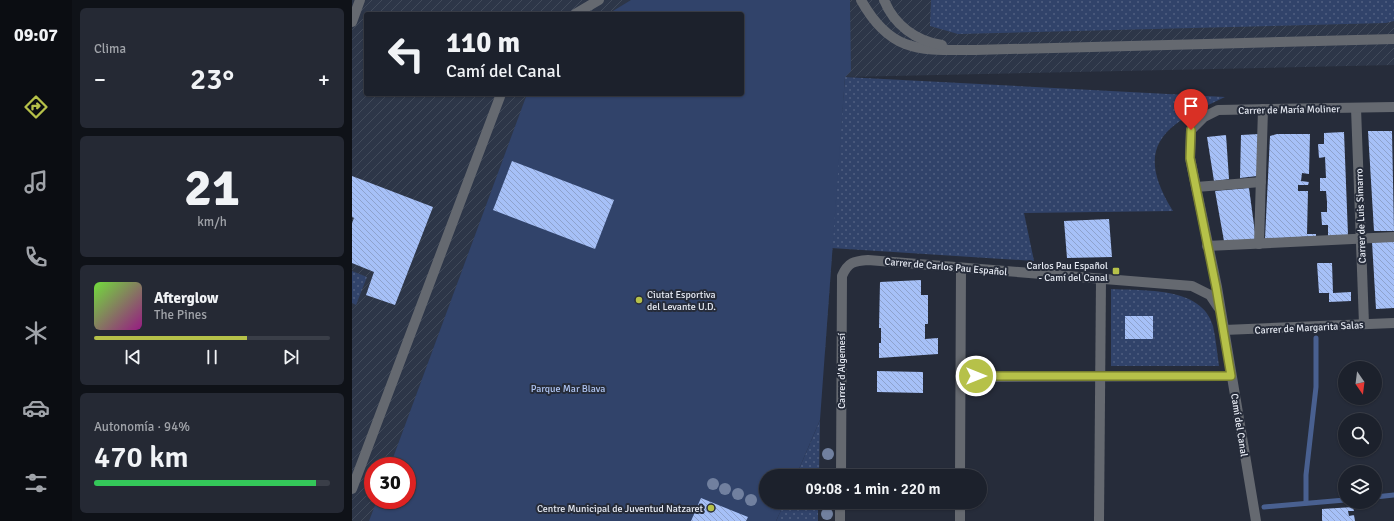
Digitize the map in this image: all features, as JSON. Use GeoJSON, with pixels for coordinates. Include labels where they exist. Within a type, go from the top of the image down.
{"type":"FeatureCollection","features":[{"type":"Feature","properties":{"kind":"street"},"geometry":{"type":"LineString","coordinates":[[352,22],[360,0]]}},
{"type":"Feature","properties":{"kind":"street"},"geometry":{"type":"LineString","coordinates":[[578,12],[599,0]]}},
{"type":"Feature","properties":{"kind":"street"},"geometry":{"type":"LineString","coordinates":[[861,0],[876,23],[886,32],[910,46],[925,50],[1394,39]]}},
{"type":"Feature","properties":{"kind":"street"},"geometry":{"type":"LineString","coordinates":[[884,0],[891,13],[902,26],[919,39],[929,43],[976,50]]}},
{"type":"Feature","properties":{"kind":"street"},"geometry":{"type":"LineString","coordinates":[[352,489],[500,96]]}},
{"type":"Feature","properties":{"kind":"street","name":"Carrer de María Moliner"},"geometry":{"type":"LineString","coordinates":[[1191,130],[1204,117],[1218,110],[1394,107]]}},
{"type":"Feature","properties":{"kind":"street","name":"Carrer de Luis Simarro"},"geometry":{"type":"LineString","coordinates":[[1356,108],[1364,324]]}},
{"type":"Feature","properties":{"kind":"street"},"geometry":{"type":"LineString","coordinates":[[1259,244],[1263,109]]}},
{"type":"Feature","properties":{"kind":"street","name":"Camí del Canal"},"geometry":{"type":"LineString","coordinates":[[1191,130],[1190,158],[1222,318],[1256,521]]}},
{"type":"Feature","properties":{"kind":"street"},"geometry":{"type":"LineString","coordinates":[[1196,187],[1261,182]]}},
{"type":"Feature","properties":{"kind":"street"},"geometry":{"type":"LineString","coordinates":[[1208,246],[1394,237]]}},
{"type":"Feature","properties":{"kind":"street","name":"Carrer de Carlos Pau Español"},"geometry":{"type":"LineString","coordinates":[[846,266],[856,261],[868,260],[1192,286],[1210,295],[1216,302],[1222,318]]}},
{"type":"Feature","properties":{"kind":"street","name":"Carrer d'Algemesí"},"geometry":{"type":"LineString","coordinates":[[841,469],[842,276],[846,266]]}},
{"type":"Feature","properties":{"kind":"street"},"geometry":{"type":"LineString","coordinates":[[960,469],[962,268]]}},
{"type":"Feature","properties":{"kind":"street"},"geometry":{"type":"LineString","coordinates":[[1099,521],[1102,279]]}},
{"type":"Feature","properties":{"kind":"street","name":"Carrer de Margarita Salas"},"geometry":{"type":"LineString","coordinates":[[1224,330],[1394,323]]}},
{"type":"Feature","properties":{"kind":"street"},"geometry":{"type":"LineString","coordinates":[[960,377],[1231,376]]}},
{"type":"Feature","properties":{"kind":"street"},"geometry":{"type":"LineString","coordinates":[[840,509],[840,521]]}},
{"type":"Feature","properties":{"kind":"street"},"geometry":{"type":"LineString","coordinates":[[960,509],[960,521]]}},
{"type":"Feature","properties":{"kind":"shaded area","name":"Ciutat Esportiva del Levante U.D."},"geometry":{"type":"Polygon","coordinates":[[[352,0],[1394,0],[1394,65],[845,77],[825,352],[416,461],[416,457],[364,457],[364,509],[381,509],[376,521],[352,521],[352,0]]]}},
{"type":"Feature","properties":{"kind":"green space","name":"Ciutat Esportiva del Levante U.D."},"geometry":{"type":"Polygon","coordinates":[[[631,0],[850,0],[851,71],[845,77],[820,420],[799,469],[759,469],[759,509],[782,509],[776,521],[369,521],[374,509],[416,509],[416,457],[393,457],[526,96],[744,96],[744,12],[611,12],[631,0]]]}},
{"type":"Feature","properties":{"kind":"green space"},"geometry":{"type":"Polygon","coordinates":[[[931,0],[1394,0],[1394,21],[1386,23],[958,34],[930,26],[931,0]]]}},
{"type":"Feature","properties":{"kind":"green space"},"geometry":{"type":"Polygon","coordinates":[[[845,77],[1225,97],[1186,117],[1172,127],[1162,139],[1156,153],[1155,169],[1161,188],[1173,211],[1024,213],[1034,261],[831,248],[845,77]]]}},
{"type":"Feature","properties":{"kind":"green space"},"geometry":{"type":"Polygon","coordinates":[[[352,271],[367,277],[356,305],[352,303],[352,271]]]}},
{"type":"Feature","properties":{"kind":"green space"},"geometry":{"type":"Polygon","coordinates":[[[1111,289],[1170,293],[1184,297],[1197,304],[1207,313],[1213,326],[1219,366],[1111,366],[1111,289]]]}},
{"type":"Feature","properties":{"kind":"green space"},"geometry":{"type":"Polygon","coordinates":[[[820,420],[819,469],[799,469],[820,420]]]}},
{"type":"Feature","properties":{"kind":"green space"},"geometry":{"type":"Polygon","coordinates":[[[782,509],[818,509],[818,521],[776,521],[782,509]]]}},
{"type":"Feature","properties":{"kind":"building"},"geometry":{"type":"Polygon","coordinates":[[[1368,131],[1392,131],[1394,231],[1374,231],[1368,131]]]}},
{"type":"Feature","properties":{"kind":"building"},"geometry":{"type":"Polygon","coordinates":[[[1344,132],[1348,235],[1328,236],[1328,225],[1322,225],[1321,212],[1327,212],[1326,191],[1320,191],[1320,178],[1326,178],[1325,157],[1319,158],[1318,144],[1324,144],[1324,133],[1344,132]]]}},
{"type":"Feature","properties":{"kind":"building"},"geometry":{"type":"Polygon","coordinates":[[[1259,134],[1257,176],[1240,178],[1241,135],[1259,134]]]}},
{"type":"Feature","properties":{"kind":"building"},"geometry":{"type":"Polygon","coordinates":[[[1277,134],[1310,134],[1309,174],[1302,173],[1301,181],[1309,182],[1308,185],[1298,185],[1298,191],[1308,191],[1307,234],[1316,234],[1316,236],[1265,239],[1270,136],[1277,134]]]}},
{"type":"Feature","properties":{"kind":"building"},"geometry":{"type":"Polygon","coordinates":[[[1226,135],[1229,179],[1214,181],[1207,137],[1226,135]]]}},
{"type":"Feature","properties":{"kind":"building"},"geometry":{"type":"Polygon","coordinates":[[[512,161],[614,200],[595,249],[493,210],[512,161]]]}},
{"type":"Feature","properties":{"kind":"building"},"geometry":{"type":"Polygon","coordinates":[[[352,176],[433,207],[395,305],[366,295],[374,272],[352,263],[352,223],[354,218],[352,217],[352,176]]]}},
{"type":"Feature","properties":{"kind":"building"},"geometry":{"type":"Polygon","coordinates":[[[1249,188],[1256,240],[1224,241],[1215,191],[1249,188]]]}},
{"type":"Feature","properties":{"kind":"building"},"geometry":{"type":"Polygon","coordinates":[[[1109,219],[1112,257],[1067,258],[1064,221],[1109,219]]]}},
{"type":"Feature","properties":{"kind":"building"},"geometry":{"type":"Polygon","coordinates":[[[1394,241],[1394,308],[1376,309],[1372,242],[1394,241]]]}},
{"type":"Feature","properties":{"kind":"building"},"geometry":{"type":"Polygon","coordinates":[[[1317,263],[1332,263],[1333,293],[1351,292],[1351,301],[1329,302],[1329,293],[1319,293],[1317,263]]]}},
{"type":"Feature","properties":{"kind":"building"},"geometry":{"type":"Polygon","coordinates":[[[921,280],[921,295],[928,295],[928,324],[925,324],[925,339],[938,338],[938,354],[879,358],[879,343],[881,343],[881,328],[879,328],[880,282],[921,280]]]}},
{"type":"Feature","properties":{"kind":"building"},"geometry":{"type":"Polygon","coordinates":[[[1125,316],[1153,316],[1153,339],[1125,339],[1125,316]]]}},
{"type":"Feature","properties":{"kind":"building"},"geometry":{"type":"Polygon","coordinates":[[[877,371],[923,372],[923,393],[877,392],[877,371]]]}},
{"type":"Feature","properties":{"kind":"building","name":"Centre Municipal de Juventud Natzaret"},"geometry":{"type":"Polygon","coordinates":[[[701,498],[748,517],[746,521],[691,521],[701,498]]]}},
{"type":"Feature","properties":{"kind":"building"},"geometry":{"type":"Polygon","coordinates":[[[1322,509],[1354,509],[1354,511],[1348,511],[1349,516],[1354,515],[1355,521],[1322,521],[1322,509]]]}},
{"type":"Feature","properties":{"kind":"waterway"},"geometry":{"type":"LineString","coordinates":[[1306,503],[1306,475],[1316,387],[1316,338]]}},
{"type":"Feature","properties":{"kind":"waterway"},"geometry":{"type":"LineString","coordinates":[[1382,496],[1394,495]]}},
{"type":"Feature","properties":{"kind":"waterway"},"geometry":{"type":"LineString","coordinates":[[1264,507],[1338,501]]}},
{"type":"Feature","properties":{"kind":"place","name":"Carlos Pau Español - Camí del Canal"},"geometry":{"type":"Point","coordinates":[1116,271]}},
{"type":"Feature","properties":{"kind":"place","name":"Ciutat Esportiva del Levante U.D."},"geometry":{"type":"Point","coordinates":[639,300]}},
{"type":"Feature","properties":{"kind":"place","name":"Centre Municipal de Juventud Natzaret"},"geometry":{"type":"Point","coordinates":[711,508]}},
{"type":"Feature","properties":{"kind":"route"},"geometry":{"type":"LineString","coordinates":[[976,376],[1231,376],[1216,287],[1190,158],[1191,130]]}},
{"type":"Feature","properties":{"kind":"park label","name":"Parque Mar Blava"},"geometry":{"type":"Point","coordinates":[568,388]}}]}
